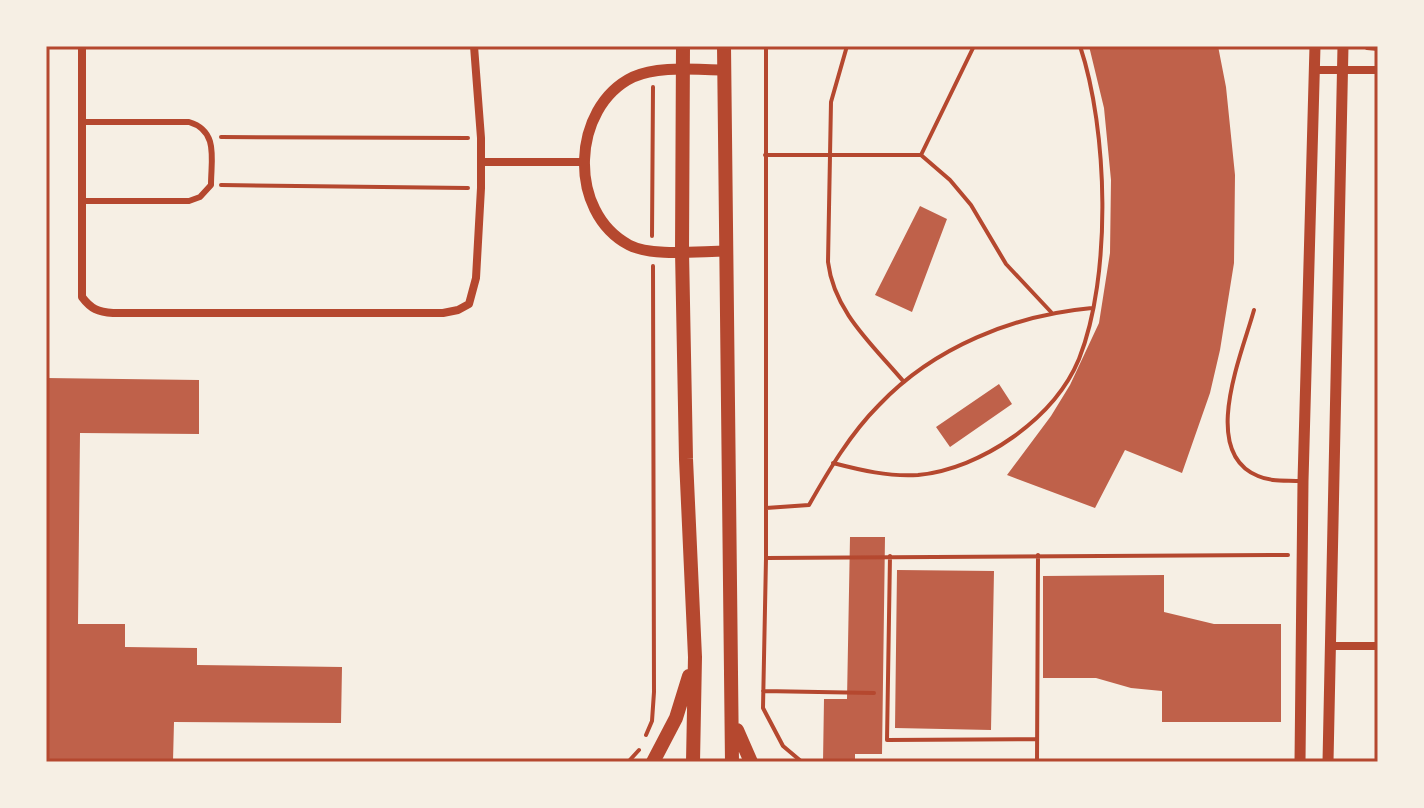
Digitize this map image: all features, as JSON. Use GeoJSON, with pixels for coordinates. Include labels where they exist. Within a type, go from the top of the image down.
{"type":"FeatureCollection","features":[{"type":"Feature","properties":{"kind":"main road"},"geometry":{"type":"LineString","coordinates":[[683,46],[682,251],[686,459],[695,657],[693,762]]}},
{"type":"Feature","properties":{"kind":"main road"},"geometry":{"type":"LineString","coordinates":[[724,46],[732,762]]}},
{"type":"Feature","properties":{"kind":"main road"},"geometry":{"type":"LineString","coordinates":[[653,762],[676,718],[695,657]]}},
{"type":"Feature","properties":{"kind":"main road"},"geometry":{"type":"LineString","coordinates":[[731,701],[740,740],[751,762]]}},
{"type":"Feature","properties":{"kind":"street"},"geometry":{"type":"LineString","coordinates":[[82,46],[82,297],[89,307],[99,312],[443,313],[469,304],[474,293],[481,188],[481,138],[474,46]]}},
{"type":"Feature","properties":{"kind":"street"},"geometry":{"type":"LineString","coordinates":[[1300,762],[1303,481],[1315,46]]}},
{"type":"Feature","properties":{"kind":"street"},"geometry":{"type":"LineString","coordinates":[[1328,762],[1343,46]]}},
{"type":"Feature","properties":{"kind":"street"},"geometry":{"type":"LineString","coordinates":[[724,70],[644,73],[632,78],[618,88],[595,117],[589,131],[584,162],[585,178],[594,206],[615,234],[638,248],[726,251]]}},
{"type":"Feature","properties":{"kind":"street"},"geometry":{"type":"LineString","coordinates":[[1313,70],[1378,70]]}},
{"type":"Feature","properties":{"kind":"street"},"geometry":{"type":"LineString","coordinates":[[81,201],[189,201],[200,197],[211,185],[210,137],[202,126],[189,122],[82,122]]}},
{"type":"Feature","properties":{"kind":"street"},"geometry":{"type":"LineString","coordinates":[[481,162],[584,162]]}},
{"type":"Feature","properties":{"kind":"street"},"geometry":{"type":"LineString","coordinates":[[1330,646],[1378,646]]}},
{"type":"Feature","properties":{"kind":"lane"},"geometry":{"type":"LineString","coordinates":[[1254,310],[1227,408],[1229,445],[1236,459],[1258,477],[1303,481]]}},
{"type":"Feature","properties":{"kind":"path"},"geometry":{"type":"LineString","coordinates":[[766,46],[763,708],[783,746],[802,762]]}},
{"type":"Feature","properties":{"kind":"path"},"geometry":{"type":"LineString","coordinates":[[847,46],[831,102],[828,262],[831,281],[847,314],[904,382]]}},
{"type":"Feature","properties":{"kind":"path"},"geometry":{"type":"LineString","coordinates":[[921,155],[974,46]]}},
{"type":"Feature","properties":{"kind":"path"},"geometry":{"type":"LineString","coordinates":[[833,463],[859,470],[915,475],[943,471],[974,461],[1006,442],[1033,420],[1059,392],[1078,360],[1092,308],[1099,259],[1101,190],[1098,136],[1088,68],[1080,46]]}},
{"type":"Feature","properties":{"kind":"path"},"geometry":{"type":"LineString","coordinates":[[1368,46],[1378,49]]}},
{"type":"Feature","properties":{"kind":"path"},"geometry":{"type":"LineString","coordinates":[[652,236],[653,87]]}},
{"type":"Feature","properties":{"kind":"path"},"geometry":{"type":"LineString","coordinates":[[210,137],[481,138]]}},
{"type":"Feature","properties":{"kind":"path"},"geometry":{"type":"LineString","coordinates":[[765,155],[921,155],[950,180],[971,205],[1006,264],[1052,313]]}},
{"type":"Feature","properties":{"kind":"path"},"geometry":{"type":"LineString","coordinates":[[211,185],[481,188]]}},
{"type":"Feature","properties":{"kind":"path"},"geometry":{"type":"LineString","coordinates":[[628,762],[641,748],[652,721],[654,692],[653,266]]}},
{"type":"Feature","properties":{"kind":"path"},"geometry":{"type":"LineString","coordinates":[[766,508],[809,505],[833,463],[879,404],[942,356],[986,333],[1026,318],[1092,308]]}},
{"type":"Feature","properties":{"kind":"path"},"geometry":{"type":"LineString","coordinates":[[1037,762],[1038,555]]}},
{"type":"Feature","properties":{"kind":"path"},"geometry":{"type":"LineString","coordinates":[[766,558],[1303,555]]}},
{"type":"Feature","properties":{"kind":"path"},"geometry":{"type":"LineString","coordinates":[[890,556],[887,740],[1037,739]]}},
{"type":"Feature","properties":{"kind":"path"},"geometry":{"type":"LineString","coordinates":[[763,691],[874,693]]}},
{"type":"Feature","properties":{"kind":"building"},"geometry":{"type":"Polygon","coordinates":[[[1089,46],[1218,46],[1226,87],[1235,175],[1234,263],[1220,350],[1210,393],[1182,473],[1125,450],[1095,508],[1007,475],[1070,385],[1099,323],[1110,253],[1111,180],[1104,108],[1089,46]]]}},
{"type":"Feature","properties":{"kind":"building"},"geometry":{"type":"Polygon","coordinates":[[[920,206],[947,219],[912,312],[875,295],[920,206]]]}},
{"type":"Feature","properties":{"kind":"building"},"geometry":{"type":"Polygon","coordinates":[[[46,378],[199,380],[199,434],[80,433],[78,624],[125,624],[125,647],[197,648],[197,665],[342,667],[341,723],[174,722],[173,761],[46,760],[46,378]]]}},
{"type":"Feature","properties":{"kind":"building"},"geometry":{"type":"Polygon","coordinates":[[[999,384],[1012,404],[950,447],[936,427],[999,384]]]}},
{"type":"Feature","properties":{"kind":"building"},"geometry":{"type":"Polygon","coordinates":[[[850,537],[885,537],[882,754],[855,754],[855,762],[823,762],[824,699],[847,699],[850,537]]]}},
{"type":"Feature","properties":{"kind":"building"},"geometry":{"type":"Polygon","coordinates":[[[897,570],[994,571],[991,730],[895,728],[897,570]]]}},
{"type":"Feature","properties":{"kind":"building"},"geometry":{"type":"Polygon","coordinates":[[[1164,575],[1164,612],[1214,624],[1281,624],[1281,722],[1162,722],[1162,691],[1131,688],[1096,678],[1043,678],[1043,576],[1164,575]]]}}]}
